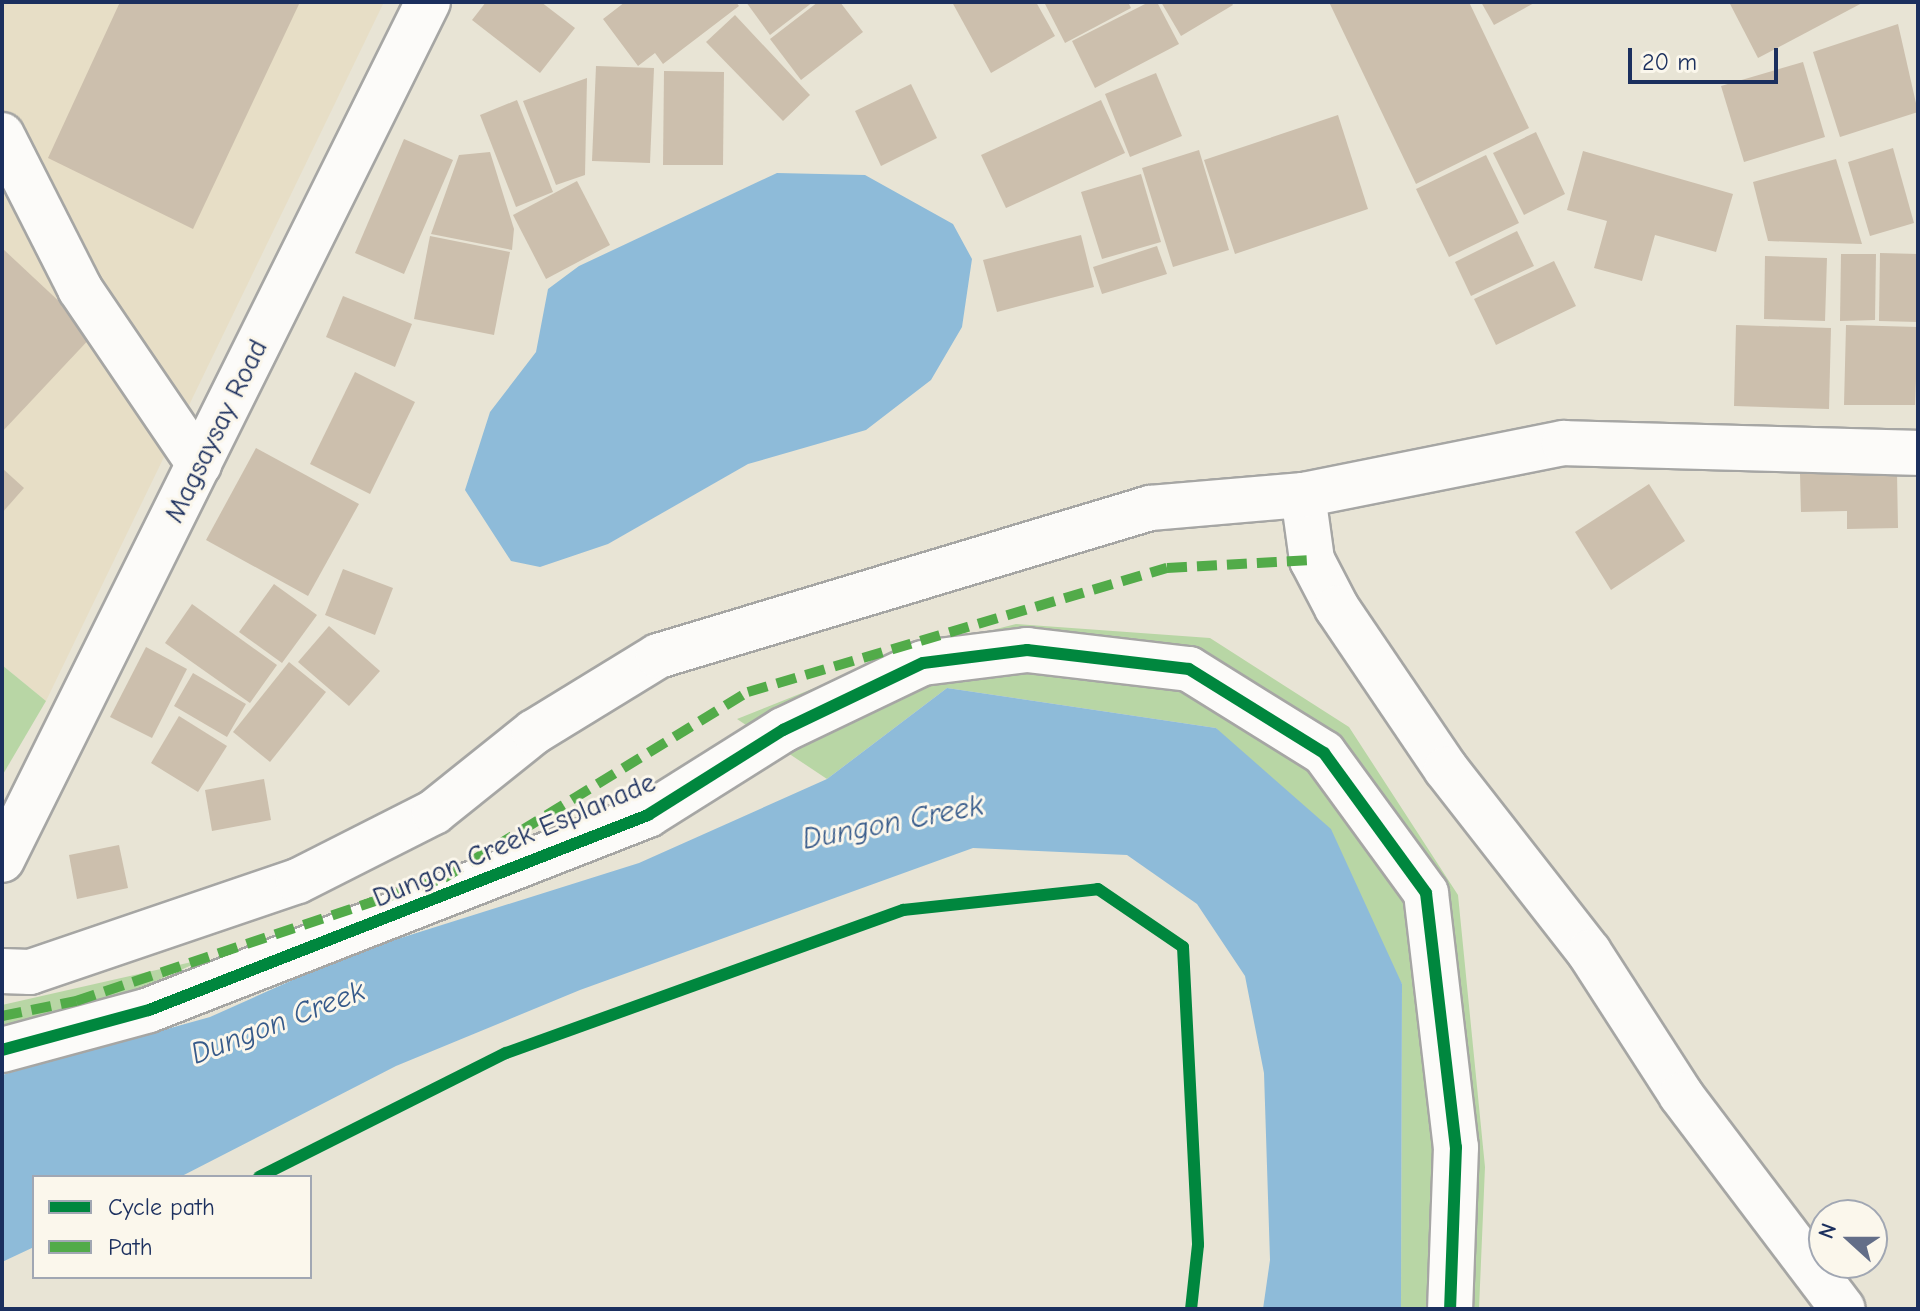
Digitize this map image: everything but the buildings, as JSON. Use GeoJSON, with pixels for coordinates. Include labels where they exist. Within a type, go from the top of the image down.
{"type":"FeatureCollection","features":[{"type":"Feature","properties":{"kind":"street","name":"Magsaysay Road"},"geometry":{"type":"LineString","coordinates":[[2,860],[428,2]]}},
{"type":"Feature","properties":{"kind":"street"},"geometry":{"type":"LineString","coordinates":[[2,135],[80,289],[199,464]]}},
{"type":"Feature","properties":{"kind":"street"},"geometry":{"type":"LineString","coordinates":[[2,971],[30,972],[298,881],[434,812],[534,732],[658,656],[1150,508],[1303,495],[1564,443],[1918,453]]}},
{"type":"Feature","properties":{"kind":"street"},"geometry":{"type":"LineString","coordinates":[[1303,495],[1312,560],[1344,618],[1446,769],[1589,952],[1690,1108],[1843,1309]]}},
{"type":"Feature","properties":{"kind":"street","name":"Dungon Creek Esplanade"},"geometry":{"type":"LineString","coordinates":[[2,1050],[149,1010],[648,815],[783,730],[923,663],[1027,650],[1189,669],[1324,753],[1426,893],[1456,1147],[1450,1309]]}},
{"type":"Feature","properties":{"kind":"shaded area"},"geometry":{"type":"Polygon","coordinates":[[[2,2],[384,2],[46,701],[2,665],[2,2]]]}},
{"type":"Feature","properties":{"kind":"green space"},"geometry":{"type":"Polygon","coordinates":[[[1016,624],[1210,638],[1349,727],[1458,895],[1485,1167],[1479,1309],[1401,1309],[1402,984],[1216,728],[947,688],[827,779],[737,719],[902,653],[1016,624]]]}},
{"type":"Feature","properties":{"kind":"green space"},"geometry":{"type":"Polygon","coordinates":[[[2,665],[46,701],[2,776],[2,665]]]}},
{"type":"Feature","properties":{"kind":"green space"},"geometry":{"type":"Polygon","coordinates":[[[205,959],[2,1051],[2,1005],[205,959]]]}},
{"type":"Feature","properties":{"kind":"water"},"geometry":{"type":"Polygon","coordinates":[[[777,173],[865,175],[953,224],[972,259],[962,327],[931,380],[866,430],[748,464],[608,544],[540,567],[511,561],[465,490],[490,412],[536,352],[548,289],[579,266],[777,173]]]}},
{"type":"Feature","properties":{"kind":"water","name":"Dungon Creek"},"geometry":{"type":"Polygon","coordinates":[[[947,688],[1216,728],[1331,829],[1402,984],[1401,1309],[1263,1309],[1270,1260],[1264,1073],[1245,976],[1197,904],[1127,855],[973,848],[580,990],[396,1066],[184,1175],[32,1175],[32,1248],[2,1262],[2,1075],[210,1017],[353,953],[639,863],[827,779],[947,688]]]}},
{"type":"Feature","properties":{"kind":"marked path"},"geometry":{"type":"LineString","coordinates":[[2,1016],[76,1001],[444,878],[748,692],[1167,568],[1312,560]]}},
{"type":"Feature","properties":{"kind":"cycle path"},"geometry":{"type":"LineString","coordinates":[[2,1050],[149,1010],[648,815],[783,730],[923,663],[1027,650],[1189,669],[1324,753],[1426,893],[1456,1147],[1450,1309]]}},
{"type":"Feature","properties":{"kind":"cycle path"},"geometry":{"type":"LineString","coordinates":[[263,1175],[506,1053],[903,910],[1098,889],[1183,947],[1198,1245],[1191,1309]]}}]}
